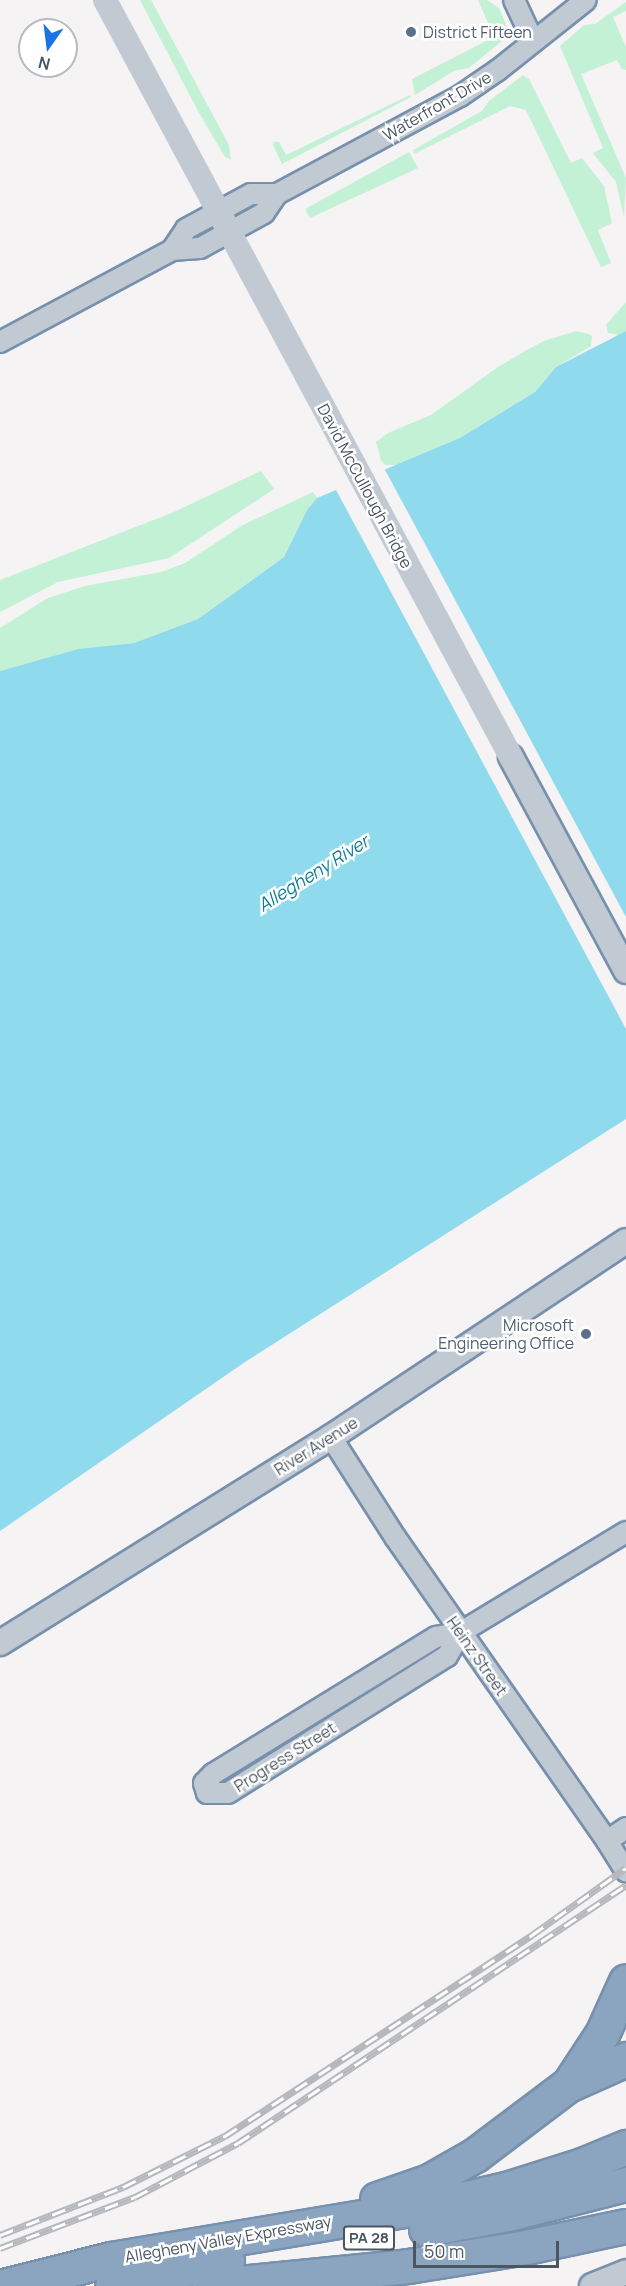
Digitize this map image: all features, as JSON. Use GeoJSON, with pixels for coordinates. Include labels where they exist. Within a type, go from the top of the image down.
{"type":"FeatureCollection","features":[{"type":"Feature","properties":{"kind":"highway"},"geometry":{"type":"LineString","coordinates":[[568,2085],[602,2034],[626,1981]]}},
{"type":"Feature","properties":{"kind":"highway"},"geometry":{"type":"LineString","coordinates":[[216,2241],[302,2216],[384,2197],[429,2181],[475,2155],[568,2085],[626,2058]]}},
{"type":"Feature","properties":{"kind":"highway","name":"Allegheny Valley Expressway"},"geometry":{"type":"LineString","coordinates":[[4,2286],[111,2259],[435,2205],[506,2189],[582,2165],[626,2147]]}},
{"type":"Feature","properties":{"kind":"highway","name":"Allegheny Valley Expressway"},"geometry":{"type":"LineString","coordinates":[[112,2286],[248,2255],[401,2234],[508,2214],[626,2184]]}},
{"type":"Feature","properties":{"kind":"highway"},"geometry":{"type":"LineString","coordinates":[[209,2286],[408,2266],[526,2247],[626,2226]]}},
{"type":"Feature","properties":{"kind":"street","name":"David McCullough Bridge"},"geometry":{"type":"LineString","coordinates":[[105,0],[626,971]]}},
{"type":"Feature","properties":{"kind":"street"},"geometry":{"type":"LineString","coordinates":[[514,0],[533,41]]}},
{"type":"Feature","properties":{"kind":"street","name":"Waterfront Drive"},"geometry":{"type":"LineString","coordinates":[[0,342],[172,250],[186,229],[251,194],[277,194],[460,96],[586,0]]}},
{"type":"Feature","properties":{"kind":"street","name":"River Avenue"},"geometry":{"type":"LineString","coordinates":[[0,1643],[331,1437],[626,1241]]}},
{"type":"Feature","properties":{"kind":"street","name":"Heinz Street"},"geometry":{"type":"LineString","coordinates":[[331,1437],[395,1537],[607,1841],[626,1872]]}},
{"type":"Feature","properties":{"kind":"street","name":"Progress Street"},"geometry":{"type":"LineString","coordinates":[[460,1632],[447,1656],[228,1793],[207,1793],[204,1783],[213,1774],[436,1636],[460,1632],[626,1532]]}},
{"type":"Feature","properties":{"kind":"street"},"geometry":{"type":"LineString","coordinates":[[607,1841],[626,1828]]}},
{"type":"Feature","properties":{"kind":"street"},"geometry":{"type":"LineString","coordinates":[[592,2286],[626,2272]]}},
{"type":"Feature","properties":{"kind":"green space"},"geometry":{"type":"Polygon","coordinates":[[[140,0],[151,0],[229,145],[231,160],[225,157],[198,111],[140,0]]]}},
{"type":"Feature","properties":{"kind":"green space"},"geometry":{"type":"Polygon","coordinates":[[[478,0],[487,0],[499,8],[508,29],[508,36],[469,68],[454,71],[415,95],[412,79],[494,37],[478,0]]]}},
{"type":"Feature","properties":{"kind":"green space"},"geometry":{"type":"Polygon","coordinates":[[[626,2],[626,11],[613,17],[626,47],[626,70],[622,69],[617,60],[581,74],[626,178],[624,217],[616,182],[593,153],[603,148],[560,46],[584,25],[595,24],[626,2]]]}},
{"type":"Feature","properties":{"kind":"green space"},"geometry":{"type":"Polygon","coordinates":[[[523,75],[529,79],[571,163],[582,158],[604,186],[612,223],[598,230],[611,263],[601,267],[526,110],[510,106],[414,154],[413,150],[482,111],[489,101],[523,75]]]}},
{"type":"Feature","properties":{"kind":"green space"},"geometry":{"type":"Polygon","coordinates":[[[410,95],[411,97],[282,164],[273,145],[274,142],[279,142],[286,155],[410,95]]]}},
{"type":"Feature","properties":{"kind":"green space"},"geometry":{"type":"Polygon","coordinates":[[[409,152],[418,168],[310,218],[305,209],[409,152]]]}},
{"type":"Feature","properties":{"kind":"green space"},"geometry":{"type":"Polygon","coordinates":[[[626,302],[626,331],[619,335],[608,333],[606,325],[626,302]]]}},
{"type":"Feature","properties":{"kind":"green space"},"geometry":{"type":"Polygon","coordinates":[[[576,331],[592,336],[591,346],[556,367],[535,392],[460,438],[399,465],[385,465],[381,460],[376,442],[388,433],[431,415],[498,367],[525,351],[544,341],[576,331]]]}},
{"type":"Feature","properties":{"kind":"green space"},"geometry":{"type":"Polygon","coordinates":[[[261,471],[274,489],[169,558],[58,582],[0,612],[0,580],[174,512],[261,471]]]}},
{"type":"Feature","properties":{"kind":"green space"},"geometry":{"type":"Polygon","coordinates":[[[313,492],[317,498],[307,510],[284,557],[198,619],[134,643],[78,649],[0,671],[0,628],[48,598],[85,586],[161,572],[185,563],[243,525],[313,492]]]}},
{"type":"Feature","properties":{"kind":"water","name":"Allegheny River"},"geometry":{"type":"Polygon","coordinates":[[[626,331],[626,1119],[245,1362],[0,1531],[0,671],[78,649],[134,643],[198,619],[284,557],[307,510],[317,498],[460,438],[535,392],[556,367],[626,331]]]}},
{"type":"Feature","properties":{"kind":"pier"},"geometry":{"type":"Polygon","coordinates":[[[384,468],[626,917],[626,1029],[335,488],[384,468]]]}},
{"type":"Feature","properties":{"kind":"railway"},"geometry":{"type":"LineString","coordinates":[[0,2235],[123,2187],[225,2136],[532,1935],[626,1868]]}},
{"type":"Feature","properties":{"kind":"railway"},"geometry":{"type":"LineString","coordinates":[[0,2248],[135,2197],[238,2143],[626,1885]]}},
{"type":"Feature","properties":{"kind":"place","name":"District Fifteen"},"geometry":{"type":"Point","coordinates":[411,32]}},
{"type":"Feature","properties":{"kind":"place","name":"Microsoft Engineering Office"},"geometry":{"type":"Point","coordinates":[586,1334]}}]}
